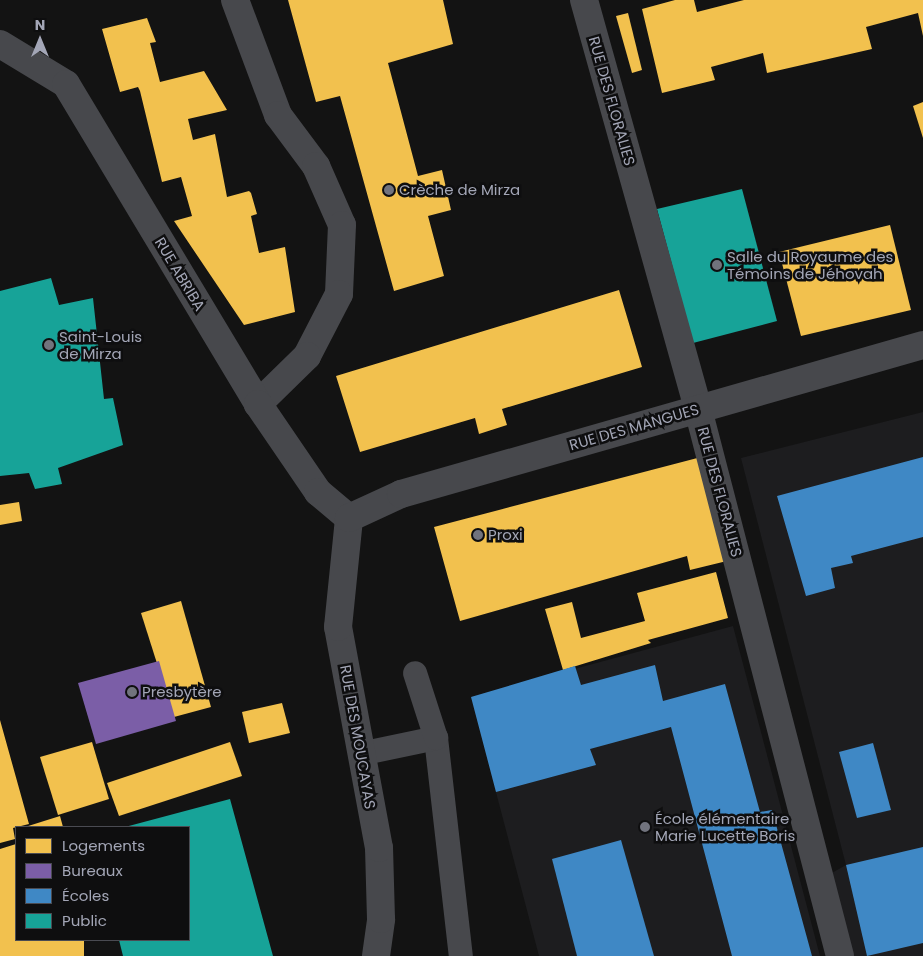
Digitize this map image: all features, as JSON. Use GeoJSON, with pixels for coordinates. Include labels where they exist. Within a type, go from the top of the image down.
{"type":"FeatureCollection","features":[{"type":"Feature","properties":{"kind":"street"},"geometry":{"type":"LineString","coordinates":[[235,0],[278,116],[316,166],[342,225],[339,294],[307,356],[258,404]]}},
{"type":"Feature","properties":{"kind":"street","name":"RUE DES FLORALIES"},"geometry":{"type":"LineString","coordinates":[[584,0],[698,409],[840,956]]}},
{"type":"Feature","properties":{"kind":"street","name":"RUE ABRIBA"},"geometry":{"type":"LineString","coordinates":[[0,44],[66,84],[258,404],[318,492],[349,518]]}},
{"type":"Feature","properties":{"kind":"street","name":"RUE DES MANGUES"},"geometry":{"type":"LineString","coordinates":[[349,518],[401,494],[923,345]]}},
{"type":"Feature","properties":{"kind":"street","name":"RUE DES MOUCAYAS"},"geometry":{"type":"LineString","coordinates":[[349,518],[338,627],[360,754],[379,848],[381,919],[376,956]]}},
{"type":"Feature","properties":{"kind":"lane"},"geometry":{"type":"LineString","coordinates":[[414,673],[436,738],[461,956]]}},
{"type":"Feature","properties":{"kind":"lane"},"geometry":{"type":"LineString","coordinates":[[360,754],[436,738]]}},
{"type":"Feature","properties":{"kind":"shaded area"},"geometry":{"type":"Polygon","coordinates":[[[923,412],[923,956],[851,956],[830,874],[846,865],[741,458],[923,412]]]}},
{"type":"Feature","properties":{"kind":"shaded area","name":"École élémentaire Marie Lucette Boris"},"geometry":{"type":"Polygon","coordinates":[[[733,626],[820,956],[539,956],[471,697],[733,626]]]}},
{"type":"Feature","properties":{"kind":"building: Logements","name":"Crèche de Mirza"},"geometry":{"type":"Polygon","coordinates":[[[288,0],[443,0],[453,44],[388,63],[418,176],[442,170],[451,210],[428,216],[444,276],[394,291],[340,96],[316,102],[288,0]]]}},
{"type":"Feature","properties":{"kind":"building: Logements"},"geometry":{"type":"Polygon","coordinates":[[[675,0],[694,0],[697,12],[744,0],[923,0],[923,36],[918,13],[866,27],[872,49],[767,73],[763,53],[711,67],[715,80],[662,93],[642,9],[675,0]]]}},
{"type":"Feature","properties":{"kind":"building: Logements"},"geometry":{"type":"Polygon","coordinates":[[[628,13],[642,70],[632,73],[616,16],[628,13]]]}},
{"type":"Feature","properties":{"kind":"building: Logements"},"geometry":{"type":"Polygon","coordinates":[[[147,18],[156,42],[150,43],[160,82],[204,71],[227,110],[188,119],[193,140],[215,134],[227,197],[249,191],[251,193],[257,214],[251,216],[259,253],[285,247],[295,312],[244,325],[174,221],[192,216],[181,177],[162,182],[140,91],[138,87],[120,92],[102,29],[147,18]]]}},
{"type":"Feature","properties":{"kind":"building: Logements"},"geometry":{"type":"Polygon","coordinates":[[[923,102],[923,138],[913,106],[923,102]]]}},
{"type":"Feature","properties":{"kind":"building: Logements"},"geometry":{"type":"Polygon","coordinates":[[[890,225],[911,310],[801,336],[779,252],[890,225]]]}},
{"type":"Feature","properties":{"kind":"building: Logements"},"geometry":{"type":"Polygon","coordinates":[[[619,290],[642,367],[502,409],[507,425],[479,434],[475,418],[360,452],[336,376],[619,290]]]}},
{"type":"Feature","properties":{"kind":"building: Logements"},"geometry":{"type":"Polygon","coordinates":[[[705,456],[731,560],[690,570],[687,556],[460,621],[434,527],[705,456]]]}},
{"type":"Feature","properties":{"kind":"building: Logements"},"geometry":{"type":"Polygon","coordinates":[[[19,502],[22,521],[0,525],[0,505],[19,502]]]}},
{"type":"Feature","properties":{"kind":"building: Logements"},"geometry":{"type":"Polygon","coordinates":[[[716,572],[728,618],[648,640],[651,643],[563,670],[545,609],[572,602],[581,638],[645,621],[637,593],[716,572]]]}},
{"type":"Feature","properties":{"kind":"building: Logements"},"geometry":{"type":"Polygon","coordinates":[[[181,601],[211,707],[174,717],[141,613],[181,601]]]}},
{"type":"Feature","properties":{"kind":"building: Logements"},"geometry":{"type":"Polygon","coordinates":[[[282,703],[290,733],[249,743],[242,712],[282,703]]]}},
{"type":"Feature","properties":{"kind":"building: Logements"},"geometry":{"type":"Polygon","coordinates":[[[0,720],[29,824],[15,826],[13,828],[15,839],[0,843],[0,720]]]}},
{"type":"Feature","properties":{"kind":"building: Logements"},"geometry":{"type":"Polygon","coordinates":[[[92,742],[109,799],[58,815],[40,757],[92,742]]]}},
{"type":"Feature","properties":{"kind":"building: Logements"},"geometry":{"type":"Polygon","coordinates":[[[230,742],[242,776],[119,816],[107,783],[230,742]]]}},
{"type":"Feature","properties":{"kind":"building: Logements"},"geometry":{"type":"Polygon","coordinates":[[[60,816],[63,826],[28,826],[60,816]]]}},
{"type":"Feature","properties":{"kind":"building: Logements"},"geometry":{"type":"Polygon","coordinates":[[[15,844],[15,941],[84,941],[84,956],[0,956],[0,849],[15,844]]]}},
{"type":"Feature","properties":{"kind":"building: Bureaux"},"geometry":{"type":"Polygon","coordinates":[[[159,661],[176,721],[96,744],[78,683],[159,661]]]}},
{"type":"Feature","properties":{"kind":"building: Écoles"},"geometry":{"type":"Polygon","coordinates":[[[923,457],[923,537],[851,556],[853,563],[831,568],[835,588],[806,596],[777,496],[923,457]]]}},
{"type":"Feature","properties":{"kind":"building: Écoles"},"geometry":{"type":"Polygon","coordinates":[[[655,665],[663,701],[725,684],[760,812],[772,810],[812,956],[732,956],[671,727],[590,749],[596,765],[496,792],[471,697],[575,666],[581,685],[655,665]]]}},
{"type":"Feature","properties":{"kind":"building: Écoles"},"geometry":{"type":"Polygon","coordinates":[[[873,743],[891,810],[857,818],[839,752],[873,743]]]}},
{"type":"Feature","properties":{"kind":"building: Écoles"},"geometry":{"type":"Polygon","coordinates":[[[621,840],[654,956],[577,956],[552,859],[621,840]]]}},
{"type":"Feature","properties":{"kind":"building: Écoles"},"geometry":{"type":"Polygon","coordinates":[[[923,847],[923,943],[867,956],[846,865],[923,847]]]}},
{"type":"Feature","properties":{"kind":"building: Public","name":"Salle du Royaume des Témoins de Jéhovah"},"geometry":{"type":"Polygon","coordinates":[[[742,189],[777,321],[693,343],[657,209],[742,189]]]}},
{"type":"Feature","properties":{"kind":"building: Public","name":"Saint-Louis de Mirza"},"geometry":{"type":"Polygon","coordinates":[[[51,278],[59,305],[93,298],[104,399],[113,398],[123,445],[58,468],[62,484],[35,489],[29,473],[0,476],[0,291],[51,278]]]}},
{"type":"Feature","properties":{"kind":"building: Public"},"geometry":{"type":"Polygon","coordinates":[[[230,799],[273,956],[123,956],[119,941],[190,941],[190,826],[129,826],[230,799]]]}},
{"type":"Feature","properties":{"kind":"place","name":"Crèche de Mirza"},"geometry":{"type":"Point","coordinates":[389,190]}},
{"type":"Feature","properties":{"kind":"place","name":"Salle du Royaume des Témoins de Jéhovah"},"geometry":{"type":"Point","coordinates":[717,265]}},
{"type":"Feature","properties":{"kind":"place","name":"Saint-Louis de Mirza"},"geometry":{"type":"Point","coordinates":[49,345]}},
{"type":"Feature","properties":{"kind":"place","name":"Proxi"},"geometry":{"type":"Point","coordinates":[478,535]}},
{"type":"Feature","properties":{"kind":"place","name":"Presbytère"},"geometry":{"type":"Point","coordinates":[132,692]}},
{"type":"Feature","properties":{"kind":"place","name":"École élémentaire Marie Lucette Boris"},"geometry":{"type":"Point","coordinates":[645,827]}}]}
